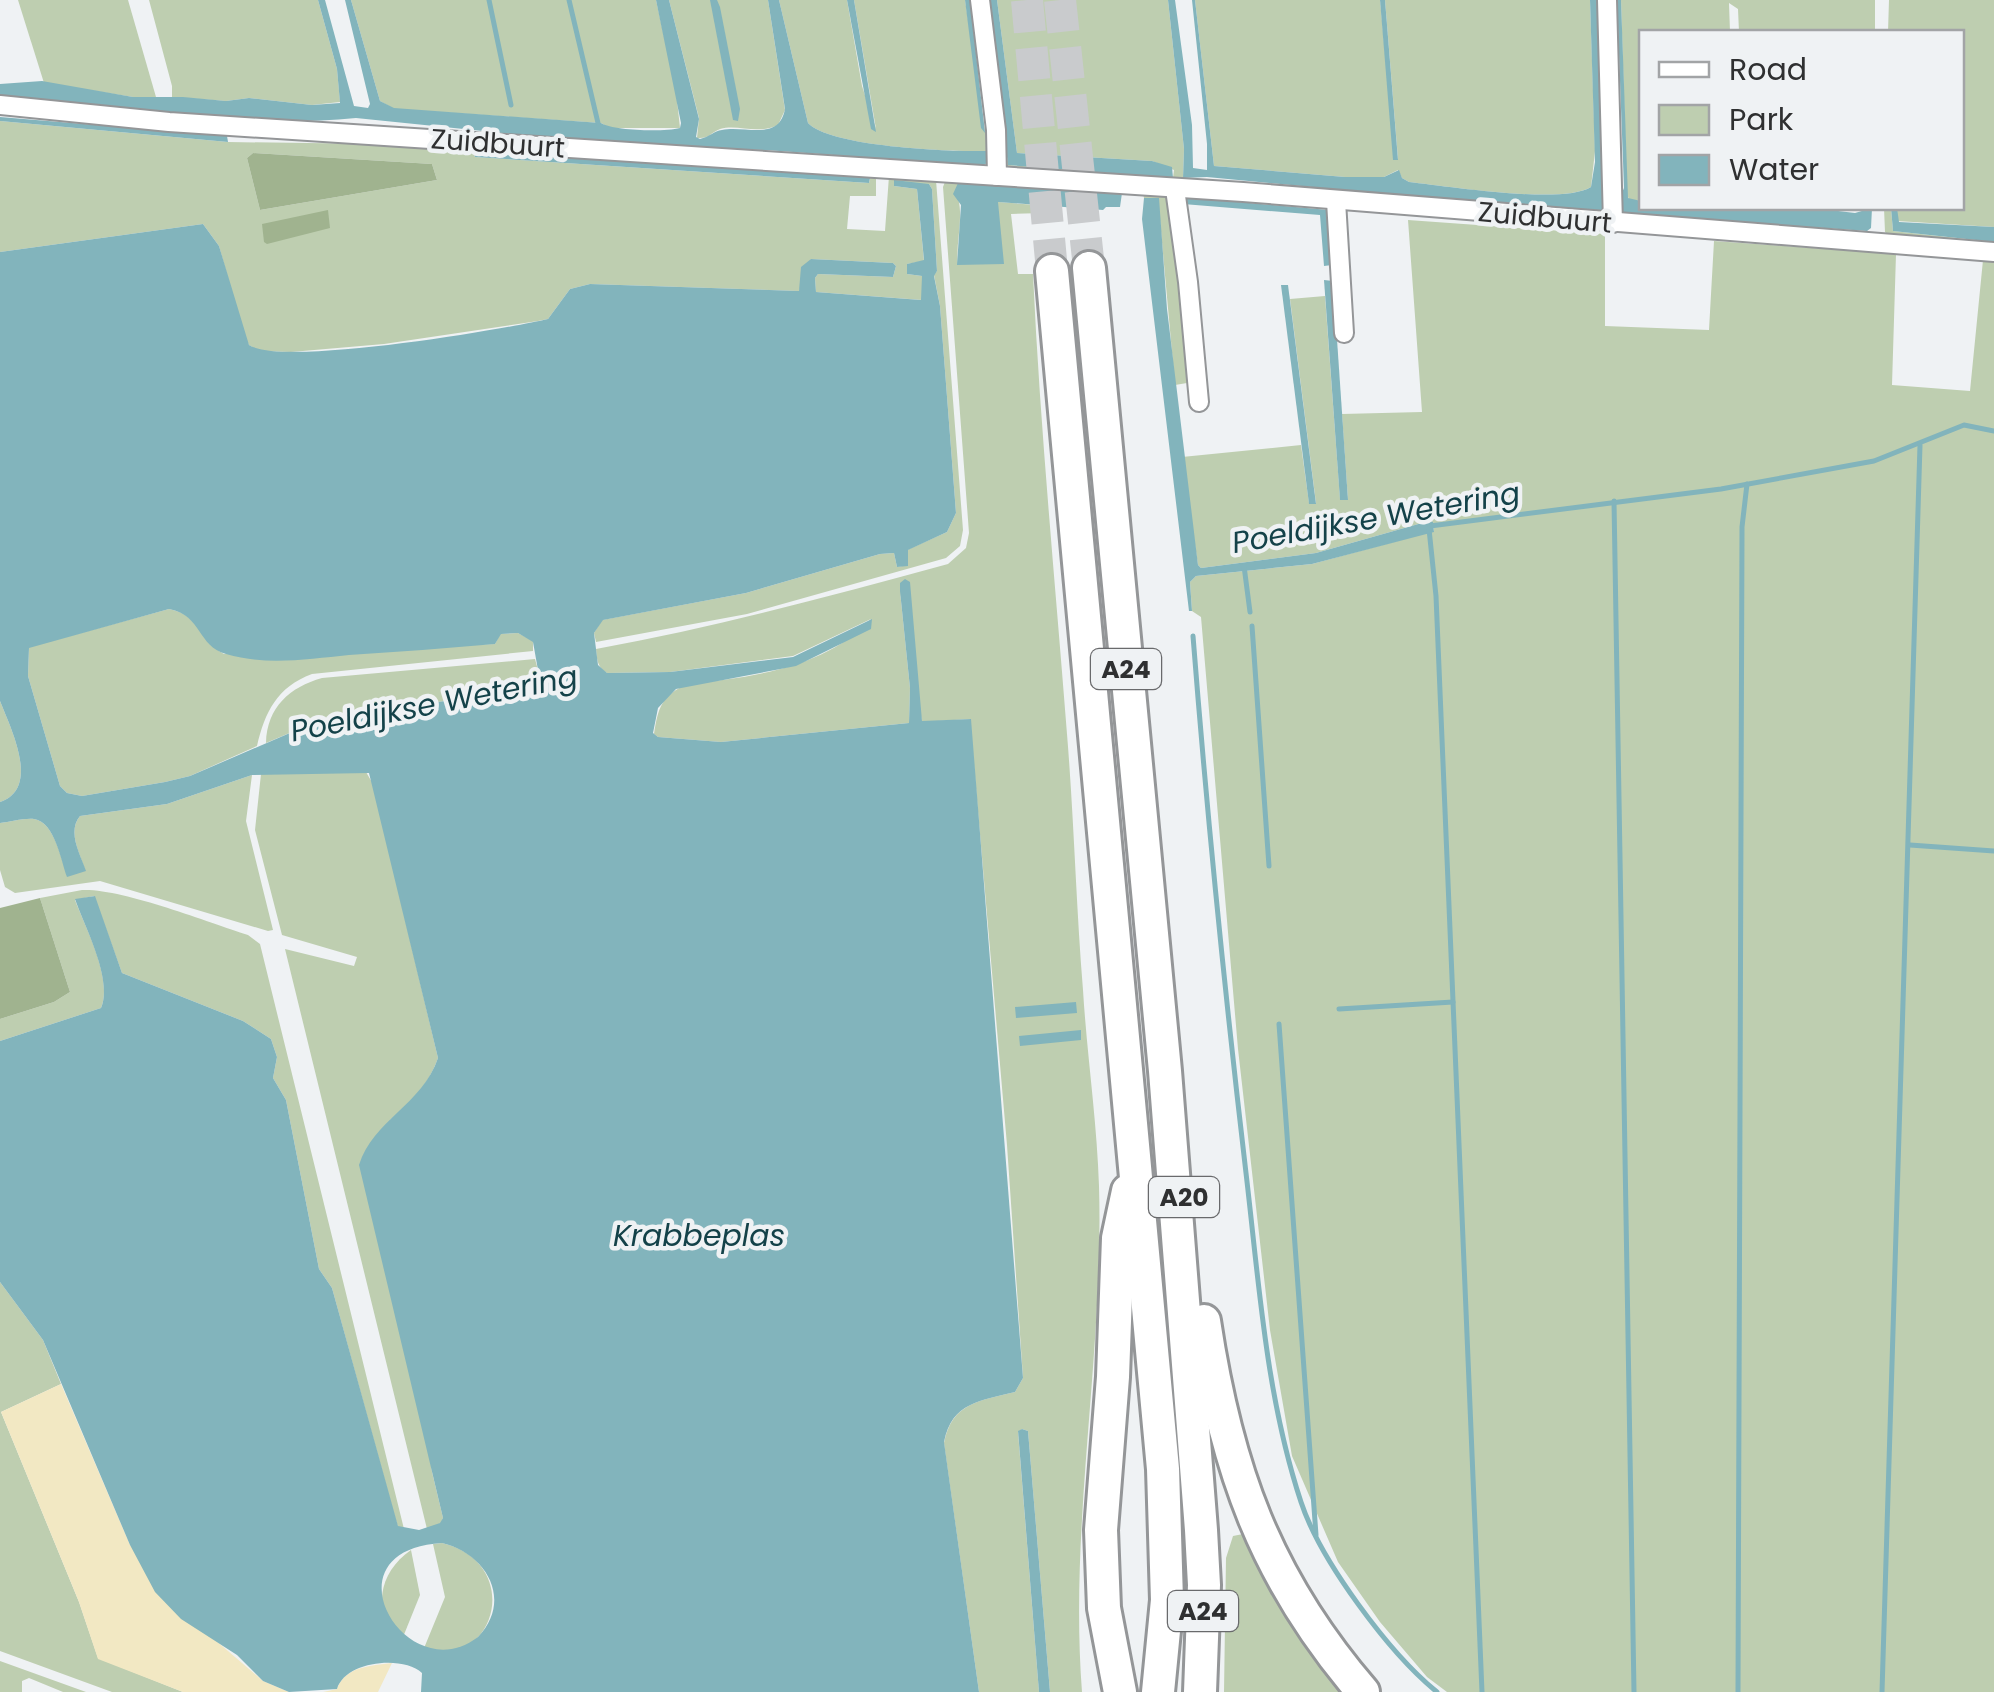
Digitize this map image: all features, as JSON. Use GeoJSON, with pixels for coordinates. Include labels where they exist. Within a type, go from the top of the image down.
{"type":"FeatureCollection","features":[{"type":"Feature","properties":{"kind":"highway","name":"A24"},"geometry":{"type":"LineString","coordinates":[[1089,268],[1165,1071],[1201,1530],[1204,1584],[1200,1692]]}},
{"type":"Feature","properties":{"kind":"highway","name":"A24"},"geometry":{"type":"LineString","coordinates":[[1052,270],[1156,1383],[1168,1550],[1158,1692]]}},
{"type":"Feature","properties":{"kind":"highway","name":"A20"},"geometry":{"type":"LineString","coordinates":[[1165,1071],[1212,1380],[1240,1484],[1280,1574],[1318,1634],[1363,1692]]}},
{"type":"Feature","properties":{"kind":"highway","name":"A24"},"geometry":{"type":"LineString","coordinates":[[1120,1692],[1104,1608],[1101,1530],[1114,1378],[1118,1238],[1135,1162]]}},
{"type":"Feature","properties":{"kind":"street"},"geometry":{"type":"LineString","coordinates":[[980,0],[996,130],[997,176]]}},
{"type":"Feature","properties":{"kind":"street"},"geometry":{"type":"LineString","coordinates":[[1607,0],[1613,223]]}},
{"type":"Feature","properties":{"kind":"street","name":"Zuidbuurt"},"geometry":{"type":"LineString","coordinates":[[0,105],[169,122],[997,176],[1994,252]]}},
{"type":"Feature","properties":{"kind":"street"},"geometry":{"type":"LineString","coordinates":[[1175,189],[1187,268],[1199,402]]}},
{"type":"Feature","properties":{"kind":"street"},"geometry":{"type":"LineString","coordinates":[[1336,201],[1344,333]]}},
{"type":"Feature","properties":{"kind":"green space"},"geometry":{"type":"Polygon","coordinates":[[[18,0],[128,0],[156,97],[44,83],[18,0]]]}},
{"type":"Feature","properties":{"kind":"green space"},"geometry":{"type":"Polygon","coordinates":[[[149,0],[318,0],[337,69],[340,102],[312,105],[249,98],[226,101],[172,97],[149,0]]]}},
{"type":"Feature","properties":{"kind":"green space"},"geometry":{"type":"Polygon","coordinates":[[[351,0],[656,0],[680,128],[610,128],[601,123],[394,109],[380,101],[351,0]]]}},
{"type":"Feature","properties":{"kind":"green space"},"geometry":{"type":"Polygon","coordinates":[[[669,0],[768,0],[785,110],[778,125],[720,129],[697,138],[699,118],[669,0]]]}},
{"type":"Feature","properties":{"kind":"green space"},"geometry":{"type":"Polygon","coordinates":[[[779,0],[847,0],[862,86],[876,129],[854,0],[965,0],[985,132],[991,130],[988,169],[723,150],[987,165],[987,151],[865,143],[840,138],[808,123],[779,0]]]}},
{"type":"Feature","properties":{"kind":"green space"},"geometry":{"type":"Polygon","coordinates":[[[997,0],[1168,0],[1184,149],[1183,178],[1198,179],[1197,185],[1005,168],[998,129],[1009,165],[1173,178],[1174,170],[1152,161],[1017,153],[997,0]]]}},
{"type":"Feature","properties":{"kind":"green space"},"geometry":{"type":"Polygon","coordinates":[[[1195,0],[1380,0],[1395,160],[1398,159],[1385,0],[1590,0],[1595,151],[1591,187],[1576,192],[1531,194],[1409,182],[1398,170],[1384,177],[1345,177],[1214,166],[1195,0]]]}},
{"type":"Feature","properties":{"kind":"green space"},"geometry":{"type":"Polygon","coordinates":[[[1621,0],[1875,0],[1875,30],[1739,30],[1738,9],[1729,3],[1730,30],[1639,30],[1639,201],[1627,196],[1621,0]]]}},
{"type":"Feature","properties":{"kind":"green space"},"geometry":{"type":"Polygon","coordinates":[[[1889,0],[1994,0],[1994,227],[1897,221],[1897,210],[1964,210],[1964,30],[1888,30],[1889,0]]]}},
{"type":"Feature","properties":{"kind":"green space"},"geometry":{"type":"Polygon","coordinates":[[[0,121],[228,142],[450,145],[876,176],[876,196],[850,196],[847,229],[885,231],[889,176],[936,180],[963,530],[960,546],[946,558],[747,614],[596,642],[594,633],[602,620],[746,593],[880,554],[894,553],[897,567],[908,565],[907,550],[947,532],[956,513],[929,184],[894,186],[917,189],[924,261],[907,264],[907,274],[922,276],[922,300],[816,292],[818,274],[893,277],[896,266],[811,259],[799,291],[590,284],[570,289],[548,319],[384,344],[291,352],[259,351],[249,345],[219,246],[203,224],[0,252],[0,121]],[[253,153],[247,158],[260,210],[437,180],[432,164],[253,153]],[[474,153],[475,157],[869,183],[870,179],[869,178],[474,153]]]}},
{"type":"Feature","properties":{"kind":"green space"},"geometry":{"type":"Polygon","coordinates":[[[253,153],[432,164],[437,180],[260,210],[247,158],[253,153]]]}},
{"type":"Feature","properties":{"kind":"green space"},"geometry":{"type":"Polygon","coordinates":[[[946,179],[1050,188],[958,198],[957,257],[958,265],[998,202],[1050,206],[1043,213],[1011,214],[1018,274],[1033,274],[1098,1162],[1097,1313],[1080,1565],[1082,1692],[1050,1692],[1028,1431],[1022,1429],[1018,1432],[1039,1692],[979,1692],[944,1443],[948,1429],[961,1411],[979,1401],[1015,1392],[1023,1378],[970,719],[922,722],[900,591],[910,688],[909,723],[721,742],[654,734],[662,704],[679,688],[762,673],[810,659],[853,636],[871,619],[793,656],[670,672],[607,673],[599,665],[596,649],[729,621],[948,564],[966,548],[969,533],[943,187],[946,179]]]}},
{"type":"Feature","properties":{"kind":"green space"},"geometry":{"type":"Polygon","coordinates":[[[1143,193],[1171,194],[1187,383],[1175,385],[1158,198],[1144,198],[1143,193]]]}},
{"type":"Feature","properties":{"kind":"green space"},"geometry":{"type":"Polygon","coordinates":[[[328,210],[330,228],[264,242],[262,224],[328,210]]]}},
{"type":"Feature","properties":{"kind":"green space"},"geometry":{"type":"Polygon","coordinates":[[[1884,210],[1891,210],[1893,231],[1994,242],[1994,246],[1889,236],[1885,232],[1884,210]]]}},
{"type":"Feature","properties":{"kind":"green space"},"geometry":{"type":"Polygon","coordinates":[[[1408,220],[1605,234],[1605,326],[1709,330],[1714,241],[1896,254],[1892,385],[1970,391],[1983,260],[1994,261],[1994,1692],[1447,1692],[1427,1677],[1380,1622],[1338,1562],[1292,1456],[1270,1330],[1238,1049],[1201,617],[1192,611],[1190,582],[1196,576],[1312,564],[1434,531],[1433,522],[1429,521],[1316,553],[1201,568],[1182,457],[1301,445],[1309,503],[1316,503],[1290,299],[1325,296],[1340,499],[1348,500],[1342,414],[1422,412],[1408,220]]]}},
{"type":"Feature","properties":{"kind":"green space"},"geometry":{"type":"Polygon","coordinates":[[[169,609],[188,617],[224,654],[495,644],[500,634],[518,633],[533,641],[533,651],[312,674],[290,686],[274,702],[257,746],[190,776],[82,796],[67,793],[60,786],[28,676],[29,647],[169,609]]]}},
{"type":"Feature","properties":{"kind":"green space"},"geometry":{"type":"Polygon","coordinates":[[[535,659],[538,670],[528,685],[320,720],[266,743],[271,719],[282,700],[322,678],[535,659]]]}},
{"type":"Feature","properties":{"kind":"green space"},"geometry":{"type":"Polygon","coordinates":[[[0,701],[16,742],[21,771],[12,795],[0,802],[0,701]]]}},
{"type":"Feature","properties":{"kind":"green space"},"geometry":{"type":"Polygon","coordinates":[[[366,772],[373,784],[438,1058],[418,1093],[390,1120],[432,1472],[443,1518],[427,1529],[285,949],[354,966],[357,957],[282,935],[255,830],[261,774],[366,772]]]}},
{"type":"Feature","properties":{"kind":"green space"},"geometry":{"type":"Polygon","coordinates":[[[252,775],[246,821],[273,930],[100,881],[15,893],[5,887],[0,870],[0,823],[30,819],[41,822],[52,834],[68,876],[85,870],[75,836],[80,816],[167,804],[252,775]]]}},
{"type":"Feature","properties":{"kind":"green space"},"geometry":{"type":"Polygon","coordinates":[[[82,890],[119,894],[165,907],[248,935],[260,944],[404,1529],[398,1527],[394,1514],[332,1288],[319,1269],[286,1100],[273,1078],[277,1057],[271,1039],[243,1021],[122,973],[94,896],[75,900],[101,969],[101,1008],[0,1041],[0,1019],[54,1002],[70,992],[40,898],[82,890]]]}},
{"type":"Feature","properties":{"kind":"green space"},"geometry":{"type":"Polygon","coordinates":[[[40,898],[70,992],[54,1002],[0,1019],[0,908],[40,898]]]}},
{"type":"Feature","properties":{"kind":"green space"},"geometry":{"type":"Polygon","coordinates":[[[0,1282],[43,1340],[61,1384],[1,1412],[98,1658],[183,1692],[112,1692],[0,1651],[0,1282]]]}},
{"type":"Feature","properties":{"kind":"green space"},"geometry":{"type":"Polygon","coordinates":[[[1243,1534],[1281,1607],[1342,1692],[1224,1692],[1226,1558],[1233,1536],[1243,1534]]]}},
{"type":"Feature","properties":{"kind":"green space"},"geometry":{"type":"Polygon","coordinates":[[[442,1543],[468,1554],[484,1570],[492,1590],[491,1611],[484,1630],[469,1645],[448,1654],[422,1653],[445,1597],[433,1544],[442,1543]]]}},
{"type":"Feature","properties":{"kind":"green space"},"geometry":{"type":"Polygon","coordinates":[[[411,1550],[420,1595],[401,1642],[385,1618],[382,1593],[391,1570],[411,1550]]]}},
{"type":"Feature","properties":{"kind":"green space"},"geometry":{"type":"Polygon","coordinates":[[[0,1661],[86,1692],[63,1692],[29,1678],[22,1681],[22,1692],[0,1692],[0,1661]]]}},
{"type":"Feature","properties":{"kind":"sand"},"geometry":{"type":"Polygon","coordinates":[[[61,1384],[130,1545],[214,1639],[263,1681],[289,1692],[183,1692],[98,1659],[79,1602],[1,1412],[61,1384]]]}},
{"type":"Feature","properties":{"kind":"sand"},"geometry":{"type":"Polygon","coordinates":[[[392,1663],[378,1692],[323,1692],[337,1689],[352,1671],[392,1663]]]}},
{"type":"Feature","properties":{"kind":"water"},"geometry":{"type":"Polygon","coordinates":[[[318,0],[325,0],[354,106],[368,108],[370,104],[345,0],[351,0],[380,101],[394,108],[651,130],[680,128],[681,123],[656,0],[669,0],[699,119],[696,137],[700,139],[722,130],[768,129],[782,119],[785,109],[768,0],[779,0],[808,123],[840,138],[865,143],[987,151],[989,162],[982,166],[766,150],[638,147],[356,118],[224,119],[0,99],[0,84],[42,81],[133,97],[340,103],[337,69],[318,0]]]}},
{"type":"Feature","properties":{"kind":"water"},"geometry":{"type":"Polygon","coordinates":[[[710,0],[717,0],[720,7],[740,109],[738,121],[733,120],[710,0]]]}},
{"type":"Feature","properties":{"kind":"water"},"geometry":{"type":"Polygon","coordinates":[[[847,0],[854,0],[876,132],[871,129],[847,0]]]}},
{"type":"Feature","properties":{"kind":"water"},"geometry":{"type":"Polygon","coordinates":[[[965,0],[970,0],[985,133],[981,128],[965,0]]]}},
{"type":"Feature","properties":{"kind":"water"},"geometry":{"type":"Polygon","coordinates":[[[988,0],[997,0],[1017,153],[1152,161],[1172,167],[1173,178],[1008,165],[988,0]]]}},
{"type":"Feature","properties":{"kind":"water"},"geometry":{"type":"Polygon","coordinates":[[[1168,0],[1175,0],[1192,125],[1193,168],[1207,170],[1195,0],[1214,166],[1345,177],[1384,177],[1399,170],[1409,182],[1531,194],[1577,192],[1591,187],[1595,162],[1590,0],[1597,0],[1605,168],[1602,192],[1606,199],[1619,200],[1624,188],[1617,0],[1621,0],[1628,198],[1639,201],[1639,210],[1872,210],[1871,228],[1867,231],[1566,210],[1532,204],[1512,206],[1207,177],[1183,178],[1184,149],[1168,0]]]}},
{"type":"Feature","properties":{"kind":"water"},"geometry":{"type":"Polygon","coordinates":[[[1380,0],[1385,0],[1398,160],[1393,160],[1380,0]]]}},
{"type":"Feature","properties":{"kind":"water"},"geometry":{"type":"Polygon","coordinates":[[[0,117],[227,136],[228,142],[0,121],[0,117]]]}},
{"type":"Feature","properties":{"kind":"water"},"geometry":{"type":"Polygon","coordinates":[[[474,152],[870,178],[869,183],[475,157],[474,152]]]}},
{"type":"Feature","properties":{"kind":"water","name":"Krabbeplas"},"geometry":{"type":"Polygon","coordinates":[[[894,180],[929,184],[932,189],[937,271],[934,276],[940,306],[956,513],[947,532],[908,550],[908,566],[897,567],[894,553],[880,554],[746,593],[603,620],[594,633],[598,665],[607,673],[670,672],[793,657],[872,619],[871,629],[796,666],[676,689],[658,708],[653,733],[658,737],[721,742],[909,723],[910,688],[900,591],[900,583],[905,579],[910,582],[922,721],[971,719],[1023,1378],[1015,1392],[979,1401],[961,1411],[944,1442],[979,1692],[421,1692],[422,1673],[413,1667],[389,1663],[351,1672],[337,1689],[289,1692],[263,1681],[237,1655],[181,1619],[155,1592],[130,1545],[43,1340],[0,1282],[0,1041],[101,1008],[101,968],[75,899],[95,896],[122,973],[243,1021],[271,1039],[277,1057],[273,1078],[286,1100],[319,1269],[332,1288],[398,1526],[419,1530],[440,1523],[443,1518],[359,1165],[375,1136],[421,1088],[438,1058],[369,773],[252,775],[167,804],[80,816],[75,836],[86,871],[67,877],[52,834],[41,822],[30,819],[0,823],[0,802],[12,795],[21,771],[16,742],[0,701],[0,252],[203,224],[219,246],[249,345],[270,351],[346,349],[441,338],[548,319],[570,289],[590,284],[799,291],[801,267],[811,259],[896,266],[893,277],[818,274],[816,292],[921,300],[922,276],[907,274],[907,264],[924,260],[917,189],[894,186],[894,180]],[[169,609],[29,648],[28,676],[60,786],[67,793],[82,796],[190,776],[320,720],[504,692],[528,685],[538,670],[533,642],[518,633],[501,634],[495,644],[287,660],[241,658],[217,650],[188,618],[169,609]],[[442,1543],[406,1551],[387,1568],[382,1590],[388,1613],[403,1633],[425,1646],[451,1649],[478,1637],[489,1622],[494,1593],[482,1567],[457,1548],[442,1543]]]}},
{"type":"Feature","properties":{"kind":"water"},"geometry":{"type":"Polygon","coordinates":[[[958,183],[1122,193],[1120,207],[1103,210],[998,202],[1004,264],[957,265],[961,205],[953,194],[958,183]]]}},
{"type":"Feature","properties":{"kind":"water"},"geometry":{"type":"Polygon","coordinates":[[[1183,197],[1329,210],[1332,265],[1324,266],[1320,215],[1183,204],[1183,197]]]}},
{"type":"Feature","properties":{"kind":"water"},"geometry":{"type":"Polygon","coordinates":[[[1144,198],[1159,198],[1167,309],[1198,565],[1201,568],[1316,553],[1429,521],[1433,522],[1434,532],[1312,564],[1196,576],[1190,582],[1189,611],[1142,219],[1144,198]]]}},
{"type":"Feature","properties":{"kind":"water"},"geometry":{"type":"Polygon","coordinates":[[[1891,210],[1897,210],[1899,222],[1994,227],[1994,242],[1893,231],[1891,210]]]}},
{"type":"Feature","properties":{"kind":"water"},"geometry":{"type":"Polygon","coordinates":[[[1324,280],[1333,281],[1348,500],[1340,500],[1324,280]]]}},
{"type":"Feature","properties":{"kind":"water"},"geometry":{"type":"Polygon","coordinates":[[[1281,285],[1288,285],[1316,504],[1309,504],[1281,285]]]}},
{"type":"Feature","properties":{"kind":"water"},"geometry":{"type":"Polygon","coordinates":[[[1076,1002],[1077,1013],[1016,1018],[1015,1007],[1076,1002]]]}},
{"type":"Feature","properties":{"kind":"water"},"geometry":{"type":"Polygon","coordinates":[[[1081,1030],[1081,1040],[1020,1046],[1019,1036],[1081,1030]]]}},
{"type":"Feature","properties":{"kind":"water"},"geometry":{"type":"Polygon","coordinates":[[[1018,1431],[1028,1431],[1050,1692],[1039,1692],[1018,1431]]]}},
{"type":"Feature","properties":{"kind":"waterway"},"geometry":{"type":"LineString","coordinates":[[489,0],[511,105]]}},
{"type":"Feature","properties":{"kind":"waterway"},"geometry":{"type":"LineString","coordinates":[[569,0],[598,123]]}},
{"type":"Feature","properties":{"kind":"waterway","name":"Poeldijkse Wetering"},"geometry":{"type":"LineString","coordinates":[[1430,526],[1721,489],[1874,461],[1964,425],[1994,431]]}},
{"type":"Feature","properties":{"kind":"waterway"},"geometry":{"type":"LineString","coordinates":[[1882,1692],[1920,445]]}},
{"type":"Feature","properties":{"kind":"waterway"},"geometry":{"type":"LineString","coordinates":[[1738,1692],[1742,527],[1747,484]]}},
{"type":"Feature","properties":{"kind":"waterway"},"geometry":{"type":"LineString","coordinates":[[1614,501],[1634,1692]]}},
{"type":"Feature","properties":{"kind":"waterway"},"geometry":{"type":"LineString","coordinates":[[1429,529],[1436,596],[1482,1692]]}},
{"type":"Feature","properties":{"kind":"waterway"},"geometry":{"type":"LineString","coordinates":[[1244,566],[1250,612]]}},
{"type":"Feature","properties":{"kind":"waterway"},"geometry":{"type":"LineString","coordinates":[[1252,626],[1269,866]]}},
{"type":"Feature","properties":{"kind":"waterway"},"geometry":{"type":"LineString","coordinates":[[1193,636],[1231,1039],[1260,1297],[1279,1421],[1301,1502],[1324,1551],[1378,1630],[1437,1692]]}},
{"type":"Feature","properties":{"kind":"waterway"},"geometry":{"type":"LineString","coordinates":[[1910,845],[1994,851]]}},
{"type":"Feature","properties":{"kind":"waterway"},"geometry":{"type":"LineString","coordinates":[[1339,1009],[1453,1002]]}},
{"type":"Feature","properties":{"kind":"waterway"},"geometry":{"type":"LineString","coordinates":[[1279,1024],[1316,1535]]}},
{"type":"Feature","properties":{"kind":"tunnel"},"geometry":{"type":"LineString","coordinates":[[1027,0],[1052,271]]}},
{"type":"Feature","properties":{"kind":"tunnel"},"geometry":{"type":"LineString","coordinates":[[1060,0],[1089,268]]}}]}
